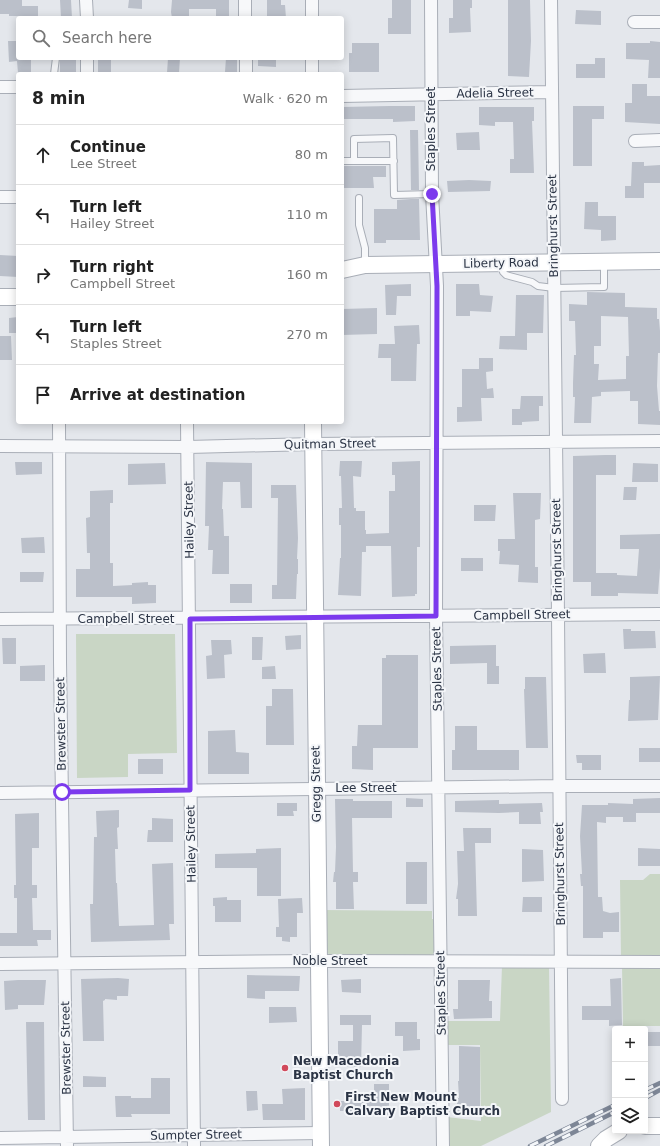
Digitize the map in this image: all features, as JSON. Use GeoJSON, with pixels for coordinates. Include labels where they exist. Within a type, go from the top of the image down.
{"type":"FeatureCollection","features":[{"type":"Feature","properties":{"kind":"street"},"geometry":{"type":"LineString","coordinates":[[86,0],[87,16]]}},
{"type":"Feature","properties":{"kind":"street"},"geometry":{"type":"LineString","coordinates":[[245,0],[245,16]]}},
{"type":"Feature","properties":{"kind":"street"},"geometry":{"type":"LineString","coordinates":[[312,0],[312,16]]}},
{"type":"Feature","properties":{"kind":"street","name":"Staples Street"},"geometry":{"type":"LineString","coordinates":[[431,0],[432,194],[436,265],[436,616],[443,1146]]}},
{"type":"Feature","properties":{"kind":"street","name":"Bringhurst Street"},"geometry":{"type":"LineString","coordinates":[[551,0],[562,1099]]}},
{"type":"Feature","properties":{"kind":"street"},"geometry":{"type":"LineString","coordinates":[[634,22],[660,22]]}},
{"type":"Feature","properties":{"kind":"street"},"geometry":{"type":"LineString","coordinates":[[87,60],[87,72]]}},
{"type":"Feature","properties":{"kind":"street"},"geometry":{"type":"LineString","coordinates":[[246,60],[246,72]]}},
{"type":"Feature","properties":{"kind":"street"},"geometry":{"type":"LineString","coordinates":[[312,60],[312,72]]}},
{"type":"Feature","properties":{"kind":"street"},"geometry":{"type":"LineString","coordinates":[[0,87],[16,87]]}},
{"type":"Feature","properties":{"kind":"street","name":"Adelia Street"},"geometry":{"type":"LineString","coordinates":[[344,96],[551,92]]}},
{"type":"Feature","properties":{"kind":"street"},"geometry":{"type":"LineString","coordinates":[[635,141],[660,140]]}},
{"type":"Feature","properties":{"kind":"street"},"geometry":{"type":"LineString","coordinates":[[0,197],[16,197]]}},
{"type":"Feature","properties":{"kind":"street","name":"Liberty Road"},"geometry":{"type":"LineString","coordinates":[[344,270],[365,265],[660,261]]}},
{"type":"Feature","properties":{"kind":"street"},"geometry":{"type":"LineString","coordinates":[[0,297],[16,297]]}},
{"type":"Feature","properties":{"kind":"street","name":"Brewster Street"},"geometry":{"type":"LineString","coordinates":[[59,424],[67,1141]]}},
{"type":"Feature","properties":{"kind":"street","name":"Hailey Street"},"geometry":{"type":"LineString","coordinates":[[187,424],[194,1140]]}},
{"type":"Feature","properties":{"kind":"street","name":"Gregg Street"},"geometry":{"type":"LineString","coordinates":[[313,424],[320,1140]]}},
{"type":"Feature","properties":{"kind":"street","name":"Quitman Street"},"geometry":{"type":"LineString","coordinates":[[0,446],[188,447],[313,444],[660,441]]}},
{"type":"Feature","properties":{"kind":"street","name":"Campbell Street"},"geometry":{"type":"LineString","coordinates":[[0,619],[190,619],[660,614]]}},
{"type":"Feature","properties":{"kind":"street","name":"Lee Street"},"geometry":{"type":"LineString","coordinates":[[0,793],[316,788],[660,786]]}},
{"type":"Feature","properties":{"kind":"street","name":"Noble Street"},"geometry":{"type":"LineString","coordinates":[[0,964],[319,961],[660,962]]}},
{"type":"Feature","properties":{"kind":"street"},"geometry":{"type":"LineString","coordinates":[[648,1126],[660,1126]]}},
{"type":"Feature","properties":{"kind":"street"},"geometry":{"type":"LineString","coordinates":[[599,1146],[614,1134]]}},
{"type":"Feature","properties":{"kind":"street","name":"Sumpter Street"},"geometry":{"type":"LineString","coordinates":[[0,1138],[67,1141],[320,1140]]}},
{"type":"Feature","properties":{"kind":"lane"},"geometry":{"type":"LineString","coordinates":[[54,72],[56,60]]}},
{"type":"Feature","properties":{"kind":"lane"},"geometry":{"type":"LineString","coordinates":[[354,161],[354,139],[393,138],[394,195],[432,194]]}},
{"type":"Feature","properties":{"kind":"lane"},"geometry":{"type":"LineString","coordinates":[[344,162],[394,161]]}},
{"type":"Feature","properties":{"kind":"lane"},"geometry":{"type":"LineString","coordinates":[[359,198],[359,225],[365,248],[365,265]]}},
{"type":"Feature","properties":{"kind":"lane"},"geometry":{"type":"LineString","coordinates":[[502,263],[503,272],[506,275],[532,282],[538,286],[554,288],[604,287],[604,261]]}},
{"type":"Feature","properties":{"kind":"green space"},"geometry":{"type":"Polygon","coordinates":[[[76,634],[175,634],[177,753],[128,754],[128,777],[77,778],[76,634]]]}},
{"type":"Feature","properties":{"kind":"green space"},"geometry":{"type":"Polygon","coordinates":[[[650,874],[660,874],[660,957],[621,958],[620,880],[643,880],[650,874]]]}},
{"type":"Feature","properties":{"kind":"green space"},"geometry":{"type":"Polygon","coordinates":[[[323,910],[432,911],[432,919],[436,919],[436,951],[431,956],[330,955],[325,951],[323,910]]]}},
{"type":"Feature","properties":{"kind":"green space"},"geometry":{"type":"Polygon","coordinates":[[[502,966],[549,966],[551,1112],[481,1146],[448,1146],[447,1117],[481,1121],[480,1045],[447,1045],[446,1021],[500,1021],[502,966]]]}},
{"type":"Feature","properties":{"kind":"green space"},"geometry":{"type":"Polygon","coordinates":[[[622,966],[660,966],[660,1026],[623,1026],[622,966]]]}},
{"type":"Feature","properties":{"kind":"building"},"geometry":{"type":"Polygon","coordinates":[[[0,0],[22,0],[22,6],[38,6],[38,16],[9,16],[9,14],[0,14],[0,0]]]}},
{"type":"Feature","properties":{"kind":"building"},"geometry":{"type":"Polygon","coordinates":[[[60,0],[71,0],[72,16],[61,16],[60,0]]]}},
{"type":"Feature","properties":{"kind":"building"},"geometry":{"type":"Polygon","coordinates":[[[129,0],[142,0],[142,9],[128,8],[129,0]]]}},
{"type":"Feature","properties":{"kind":"building"},"geometry":{"type":"Polygon","coordinates":[[[172,0],[229,0],[229,16],[216,16],[216,9],[189,9],[189,16],[172,16],[172,0]]]}},
{"type":"Feature","properties":{"kind":"building"},"geometry":{"type":"Polygon","coordinates":[[[267,0],[281,0],[281,5],[285,5],[286,16],[267,16],[267,0]]]}},
{"type":"Feature","properties":{"kind":"building"},"geometry":{"type":"Polygon","coordinates":[[[392,0],[411,0],[411,34],[388,34],[388,18],[392,18],[392,0]]]}},
{"type":"Feature","properties":{"kind":"building"},"geometry":{"type":"Polygon","coordinates":[[[453,0],[472,0],[472,8],[470,8],[471,32],[449,33],[449,18],[453,18],[453,0]]]}},
{"type":"Feature","properties":{"kind":"building"},"geometry":{"type":"Polygon","coordinates":[[[508,0],[530,0],[531,41],[529,77],[508,76],[508,0]]]}},
{"type":"Feature","properties":{"kind":"building"},"geometry":{"type":"Polygon","coordinates":[[[576,10],[601,11],[601,25],[575,24],[576,10]]]}},
{"type":"Feature","properties":{"kind":"building"},"geometry":{"type":"Polygon","coordinates":[[[8,41],[16,41],[16,60],[31,60],[31,72],[18,72],[17,61],[9,62],[8,41]]]}},
{"type":"Feature","properties":{"kind":"building"},"geometry":{"type":"Polygon","coordinates":[[[650,41],[660,42],[660,78],[648,78],[649,60],[626,59],[626,43],[650,43],[650,41]]]}},
{"type":"Feature","properties":{"kind":"building"},"geometry":{"type":"Polygon","coordinates":[[[352,43],[379,43],[379,72],[349,72],[349,53],[352,53],[352,43]]]}},
{"type":"Feature","properties":{"kind":"building"},"geometry":{"type":"Polygon","coordinates":[[[595,58],[605,58],[605,78],[576,78],[576,64],[595,64],[595,58]]]}},
{"type":"Feature","properties":{"kind":"building"},"geometry":{"type":"Polygon","coordinates":[[[60,60],[76,60],[76,72],[60,72],[60,60]]]}},
{"type":"Feature","properties":{"kind":"building"},"geometry":{"type":"Polygon","coordinates":[[[98,60],[111,60],[111,72],[98,72],[98,60]]]}},
{"type":"Feature","properties":{"kind":"building"},"geometry":{"type":"Polygon","coordinates":[[[168,60],[180,60],[179,72],[167,72],[168,60]]]}},
{"type":"Feature","properties":{"kind":"building"},"geometry":{"type":"Polygon","coordinates":[[[226,60],[237,60],[237,72],[225,72],[226,60]]]}},
{"type":"Feature","properties":{"kind":"building"},"geometry":{"type":"Polygon","coordinates":[[[258,60],[276,60],[276,67],[258,66],[258,60]]]}},
{"type":"Feature","properties":{"kind":"building"},"geometry":{"type":"Polygon","coordinates":[[[632,84],[647,84],[647,96],[660,96],[660,124],[625,122],[625,103],[632,103],[632,84]]]}},
{"type":"Feature","properties":{"kind":"building"},"geometry":{"type":"Polygon","coordinates":[[[415,106],[415,121],[393,122],[393,119],[344,119],[344,107],[415,106]]]}},
{"type":"Feature","properties":{"kind":"building"},"geometry":{"type":"Polygon","coordinates":[[[573,106],[604,106],[604,119],[592,119],[592,166],[573,166],[573,106]]]}},
{"type":"Feature","properties":{"kind":"building"},"geometry":{"type":"Polygon","coordinates":[[[479,107],[534,107],[534,121],[532,121],[534,173],[510,173],[510,159],[514,159],[513,122],[495,122],[495,126],[479,125],[479,107]]]}},
{"type":"Feature","properties":{"kind":"building"},"geometry":{"type":"Polygon","coordinates":[[[410,130],[418,130],[419,190],[411,190],[410,130]]]}},
{"type":"Feature","properties":{"kind":"building"},"geometry":{"type":"Polygon","coordinates":[[[479,132],[480,150],[457,150],[456,133],[479,132]]]}},
{"type":"Feature","properties":{"kind":"building"},"geometry":{"type":"Polygon","coordinates":[[[632,162],[644,162],[644,166],[660,165],[660,183],[644,183],[644,198],[625,198],[625,186],[631,186],[632,162]]]}},
{"type":"Feature","properties":{"kind":"building"},"geometry":{"type":"Polygon","coordinates":[[[344,166],[386,166],[386,177],[373,177],[374,188],[344,188],[344,166]]]}},
{"type":"Feature","properties":{"kind":"building"},"geometry":{"type":"Polygon","coordinates":[[[447,181],[491,181],[490,191],[448,192],[447,181]]]}},
{"type":"Feature","properties":{"kind":"building"},"geometry":{"type":"Polygon","coordinates":[[[419,199],[420,240],[386,240],[386,243],[374,243],[374,209],[397,209],[397,200],[419,199]]]}},
{"type":"Feature","properties":{"kind":"building"},"geometry":{"type":"Polygon","coordinates":[[[585,202],[598,202],[598,216],[616,216],[616,240],[601,241],[601,230],[584,229],[585,202]]]}},
{"type":"Feature","properties":{"kind":"building"},"geometry":{"type":"Polygon","coordinates":[[[0,255],[16,256],[16,277],[0,276],[0,255]]]}},
{"type":"Feature","properties":{"kind":"building"},"geometry":{"type":"Polygon","coordinates":[[[411,284],[411,296],[397,296],[396,315],[386,315],[385,285],[411,284]]]}},
{"type":"Feature","properties":{"kind":"building"},"geometry":{"type":"Polygon","coordinates":[[[456,284],[479,284],[480,295],[493,296],[491,312],[470,311],[470,316],[456,316],[456,284]]]}},
{"type":"Feature","properties":{"kind":"building"},"geometry":{"type":"Polygon","coordinates":[[[587,292],[625,293],[625,307],[657,308],[657,319],[659,319],[660,331],[657,386],[660,425],[638,424],[638,401],[630,401],[630,391],[601,392],[601,396],[592,397],[591,423],[574,423],[575,397],[573,397],[573,383],[574,355],[576,355],[575,321],[569,321],[569,304],[587,305],[587,292]],[[601,316],[601,346],[594,346],[594,364],[599,364],[598,380],[626,379],[626,356],[629,356],[628,317],[601,316]]]}},
{"type":"Feature","properties":{"kind":"building"},"geometry":{"type":"Polygon","coordinates":[[[516,295],[544,295],[543,333],[527,333],[527,350],[499,349],[500,336],[515,336],[516,295]]]}},
{"type":"Feature","properties":{"kind":"building"},"geometry":{"type":"Polygon","coordinates":[[[377,308],[377,334],[344,335],[344,309],[377,308]]]}},
{"type":"Feature","properties":{"kind":"building"},"geometry":{"type":"Polygon","coordinates":[[[16,317],[16,333],[9,333],[9,318],[16,317]]]}},
{"type":"Feature","properties":{"kind":"building"},"geometry":{"type":"Polygon","coordinates":[[[419,325],[420,344],[417,344],[416,381],[391,381],[391,358],[378,358],[379,344],[395,344],[394,326],[419,325]]]}},
{"type":"Feature","properties":{"kind":"building"},"geometry":{"type":"Polygon","coordinates":[[[0,336],[11,336],[12,360],[0,360],[0,336]]]}},
{"type":"Feature","properties":{"kind":"building"},"geometry":{"type":"Polygon","coordinates":[[[479,358],[493,358],[493,371],[486,372],[487,389],[493,388],[494,398],[481,398],[482,421],[457,422],[457,407],[462,407],[462,369],[479,369],[479,358]]]}},
{"type":"Feature","properties":{"kind":"building"},"geometry":{"type":"Polygon","coordinates":[[[521,396],[543,396],[543,406],[539,406],[539,421],[522,422],[522,425],[512,425],[512,409],[520,409],[521,396]]]}},
{"type":"Feature","properties":{"kind":"building"},"geometry":{"type":"Polygon","coordinates":[[[616,455],[616,475],[596,475],[596,573],[617,573],[617,575],[637,576],[639,549],[620,549],[620,535],[660,534],[658,594],[618,593],[618,596],[591,596],[591,582],[573,582],[573,456],[616,455]]]}},
{"type":"Feature","properties":{"kind":"building"},"geometry":{"type":"Polygon","coordinates":[[[340,461],[362,461],[361,477],[353,476],[354,508],[356,508],[356,511],[365,511],[366,534],[389,533],[389,491],[395,491],[395,475],[392,475],[392,462],[420,461],[420,547],[417,547],[417,594],[415,594],[415,596],[392,597],[391,546],[366,546],[366,552],[362,552],[361,596],[338,595],[341,558],[341,525],[339,525],[339,508],[342,508],[341,476],[339,476],[340,461]]]}},
{"type":"Feature","properties":{"kind":"building"},"geometry":{"type":"Polygon","coordinates":[[[15,462],[42,462],[42,474],[16,475],[15,462]]]}},
{"type":"Feature","properties":{"kind":"building"},"geometry":{"type":"Polygon","coordinates":[[[206,462],[252,463],[252,508],[241,508],[240,482],[223,482],[222,509],[224,536],[229,536],[229,574],[212,574],[213,550],[208,550],[209,526],[205,526],[206,462]]]}},
{"type":"Feature","properties":{"kind":"building"},"geometry":{"type":"Polygon","coordinates":[[[165,463],[166,484],[128,485],[128,464],[165,463]]]}},
{"type":"Feature","properties":{"kind":"building"},"geometry":{"type":"Polygon","coordinates":[[[633,463],[658,464],[658,482],[632,482],[633,463]]]}},
{"type":"Feature","properties":{"kind":"building"},"geometry":{"type":"Polygon","coordinates":[[[271,485],[296,485],[298,574],[296,599],[272,599],[272,585],[277,585],[278,498],[271,498],[271,485]]]}},
{"type":"Feature","properties":{"kind":"building"},"geometry":{"type":"Polygon","coordinates":[[[624,487],[637,487],[636,500],[623,500],[624,487]]]}},
{"type":"Feature","properties":{"kind":"building"},"geometry":{"type":"Polygon","coordinates":[[[113,490],[113,503],[110,503],[110,563],[113,563],[113,586],[148,582],[148,585],[156,585],[156,603],[132,604],[132,597],[76,597],[76,569],[90,569],[90,553],[87,553],[86,518],[90,517],[90,491],[113,490]]]}},
{"type":"Feature","properties":{"kind":"building"},"geometry":{"type":"Polygon","coordinates":[[[513,493],[541,493],[540,519],[535,520],[535,567],[538,567],[538,583],[518,582],[519,565],[499,564],[500,551],[498,551],[498,539],[515,539],[513,493]]]}},
{"type":"Feature","properties":{"kind":"building"},"geometry":{"type":"Polygon","coordinates":[[[474,505],[496,505],[495,521],[474,521],[474,505]]]}},
{"type":"Feature","properties":{"kind":"building"},"geometry":{"type":"Polygon","coordinates":[[[44,537],[45,553],[22,553],[21,538],[44,537]]]}},
{"type":"Feature","properties":{"kind":"building"},"geometry":{"type":"Polygon","coordinates":[[[461,558],[483,558],[483,571],[461,571],[461,558]]]}},
{"type":"Feature","properties":{"kind":"building"},"geometry":{"type":"Polygon","coordinates":[[[20,572],[44,572],[43,582],[20,582],[20,572]]]}},
{"type":"Feature","properties":{"kind":"building"},"geometry":{"type":"Polygon","coordinates":[[[230,584],[252,584],[252,603],[230,603],[230,584]]]}},
{"type":"Feature","properties":{"kind":"building"},"geometry":{"type":"Polygon","coordinates":[[[623,629],[631,629],[631,631],[655,631],[656,648],[624,649],[623,629]]]}},
{"type":"Feature","properties":{"kind":"building"},"geometry":{"type":"Polygon","coordinates":[[[301,635],[301,649],[286,650],[285,636],[301,635]]]}},
{"type":"Feature","properties":{"kind":"building"},"geometry":{"type":"Polygon","coordinates":[[[252,637],[263,637],[262,660],[252,660],[252,637]]]}},
{"type":"Feature","properties":{"kind":"building"},"geometry":{"type":"Polygon","coordinates":[[[2,638],[16,638],[16,664],[3,664],[2,638]]]}},
{"type":"Feature","properties":{"kind":"building"},"geometry":{"type":"Polygon","coordinates":[[[211,640],[231,640],[232,654],[224,655],[225,678],[207,679],[206,656],[212,655],[211,640]]]}},
{"type":"Feature","properties":{"kind":"building"},"geometry":{"type":"Polygon","coordinates":[[[496,645],[496,666],[499,666],[499,684],[487,684],[487,663],[450,664],[450,646],[496,645]]]}},
{"type":"Feature","properties":{"kind":"building"},"geometry":{"type":"Polygon","coordinates":[[[605,653],[606,673],[584,673],[583,654],[605,653]]]}},
{"type":"Feature","properties":{"kind":"building"},"geometry":{"type":"Polygon","coordinates":[[[386,655],[418,655],[418,748],[373,748],[373,770],[352,769],[352,746],[357,746],[358,725],[382,725],[382,658],[386,658],[386,655]]]}},
{"type":"Feature","properties":{"kind":"building"},"geometry":{"type":"Polygon","coordinates":[[[45,665],[45,681],[20,681],[20,666],[45,665]]]}},
{"type":"Feature","properties":{"kind":"building"},"geometry":{"type":"Polygon","coordinates":[[[275,666],[276,679],[262,679],[262,667],[275,666]]]}},
{"type":"Feature","properties":{"kind":"building"},"geometry":{"type":"Polygon","coordinates":[[[660,676],[658,720],[628,721],[630,677],[660,676]]]}},
{"type":"Feature","properties":{"kind":"building"},"geometry":{"type":"Polygon","coordinates":[[[525,677],[546,677],[548,748],[526,748],[525,677]]]}},
{"type":"Feature","properties":{"kind":"building"},"geometry":{"type":"Polygon","coordinates":[[[272,689],[293,689],[294,745],[266,745],[266,706],[272,706],[272,689]]]}},
{"type":"Feature","properties":{"kind":"building"},"geometry":{"type":"Polygon","coordinates":[[[455,726],[477,726],[477,750],[519,750],[519,770],[452,770],[452,750],[455,750],[455,726]]]}},
{"type":"Feature","properties":{"kind":"building"},"geometry":{"type":"Polygon","coordinates":[[[235,730],[236,752],[249,753],[249,774],[208,774],[208,731],[235,730]]]}},
{"type":"Feature","properties":{"kind":"building"},"geometry":{"type":"Polygon","coordinates":[[[639,748],[660,748],[660,762],[639,762],[639,748]]]}},
{"type":"Feature","properties":{"kind":"building"},"geometry":{"type":"Polygon","coordinates":[[[576,755],[601,755],[601,770],[582,770],[582,763],[577,763],[576,755]]]}},
{"type":"Feature","properties":{"kind":"building"},"geometry":{"type":"Polygon","coordinates":[[[138,759],[163,759],[163,774],[138,774],[138,759]]]}},
{"type":"Feature","properties":{"kind":"building"},"geometry":{"type":"Polygon","coordinates":[[[406,798],[423,799],[423,807],[406,807],[406,798]]]}},
{"type":"Feature","properties":{"kind":"building"},"geometry":{"type":"Polygon","coordinates":[[[660,798],[660,813],[636,813],[636,822],[623,822],[623,817],[606,817],[606,823],[597,822],[598,897],[602,897],[603,911],[610,913],[619,912],[619,932],[603,932],[603,938],[583,938],[583,886],[581,886],[580,874],[582,874],[580,836],[582,805],[608,805],[608,803],[633,804],[633,799],[660,798]]]}},
{"type":"Feature","properties":{"kind":"building"},"geometry":{"type":"Polygon","coordinates":[[[335,799],[353,799],[353,801],[392,801],[392,818],[352,818],[353,872],[358,872],[358,882],[353,882],[354,909],[336,909],[336,882],[333,882],[336,847],[335,799]]]}},
{"type":"Feature","properties":{"kind":"building"},"geometry":{"type":"Polygon","coordinates":[[[499,800],[499,804],[542,803],[543,812],[540,812],[541,824],[519,824],[519,812],[455,812],[455,801],[499,800]]]}},
{"type":"Feature","properties":{"kind":"building"},"geometry":{"type":"Polygon","coordinates":[[[277,803],[297,803],[297,811],[293,811],[294,816],[277,816],[277,803]]]}},
{"type":"Feature","properties":{"kind":"building"},"geometry":{"type":"Polygon","coordinates":[[[119,810],[119,827],[117,828],[118,849],[115,849],[119,926],[154,925],[152,864],[173,863],[174,924],[169,924],[170,940],[91,942],[90,904],[93,904],[94,837],[97,837],[96,811],[119,810]]]}},
{"type":"Feature","properties":{"kind":"building"},"geometry":{"type":"Polygon","coordinates":[[[39,813],[39,848],[32,848],[32,885],[37,885],[37,898],[32,898],[33,930],[51,930],[51,940],[37,940],[38,946],[0,946],[0,933],[17,933],[17,898],[14,898],[14,885],[16,885],[15,814],[39,813]]]}},
{"type":"Feature","properties":{"kind":"building"},"geometry":{"type":"Polygon","coordinates":[[[152,818],[173,819],[173,842],[147,842],[148,830],[152,830],[152,818]]]}},
{"type":"Feature","properties":{"kind":"building"},"geometry":{"type":"Polygon","coordinates":[[[463,828],[491,828],[491,843],[475,843],[477,916],[458,916],[458,899],[456,899],[458,884],[457,851],[464,851],[463,828]]]}},
{"type":"Feature","properties":{"kind":"building"},"geometry":{"type":"Polygon","coordinates":[[[281,848],[281,896],[257,896],[257,868],[215,868],[215,854],[256,853],[256,849],[281,848]]]}},
{"type":"Feature","properties":{"kind":"building"},"geometry":{"type":"Polygon","coordinates":[[[638,848],[660,849],[660,866],[638,866],[638,848]]]}},
{"type":"Feature","properties":{"kind":"building"},"geometry":{"type":"Polygon","coordinates":[[[522,849],[543,850],[544,881],[522,882],[522,849]]]}},
{"type":"Feature","properties":{"kind":"building"},"geometry":{"type":"Polygon","coordinates":[[[406,862],[427,862],[427,904],[406,904],[406,862]]]}},
{"type":"Feature","properties":{"kind":"building"},"geometry":{"type":"Polygon","coordinates":[[[227,897],[227,900],[241,900],[241,922],[215,922],[215,906],[213,906],[213,898],[227,897]]]}},
{"type":"Feature","properties":{"kind":"building"},"geometry":{"type":"Polygon","coordinates":[[[523,897],[542,897],[542,912],[522,912],[523,897]]]}},
{"type":"Feature","properties":{"kind":"building"},"geometry":{"type":"Polygon","coordinates":[[[302,898],[303,913],[297,913],[297,937],[290,937],[290,942],[282,941],[282,937],[276,937],[276,927],[279,927],[278,899],[302,898]]]}},
{"type":"Feature","properties":{"kind":"building"},"geometry":{"type":"Polygon","coordinates":[[[247,975],[300,976],[299,991],[265,991],[265,999],[247,998],[247,975]]]}},
{"type":"Feature","properties":{"kind":"building"},"geometry":{"type":"Polygon","coordinates":[[[621,978],[622,1025],[609,1026],[609,1020],[582,1020],[582,1006],[611,1006],[610,979],[621,978]]]}},
{"type":"Feature","properties":{"kind":"building"},"geometry":{"type":"Polygon","coordinates":[[[81,979],[129,979],[128,996],[117,996],[117,1000],[105,999],[103,1001],[104,1041],[83,1041],[81,979]]]}},
{"type":"Feature","properties":{"kind":"building"},"geometry":{"type":"Polygon","coordinates":[[[361,979],[361,993],[342,992],[341,980],[361,979]]]}},
{"type":"Feature","properties":{"kind":"building"},"geometry":{"type":"Polygon","coordinates":[[[46,980],[44,1005],[18,1005],[18,1009],[5,1010],[4,981],[46,980]]]}},
{"type":"Feature","properties":{"kind":"building"},"geometry":{"type":"Polygon","coordinates":[[[458,980],[490,980],[489,1001],[492,1001],[492,1018],[454,1019],[453,1009],[458,1009],[458,980]]]}},
{"type":"Feature","properties":{"kind":"building"},"geometry":{"type":"Polygon","coordinates":[[[269,1007],[296,1007],[297,1022],[269,1023],[269,1007]]]}},
{"type":"Feature","properties":{"kind":"building"},"geometry":{"type":"Polygon","coordinates":[[[340,1015],[371,1015],[371,1025],[362,1025],[361,1067],[338,1066],[338,1041],[353,1041],[353,1025],[340,1025],[340,1015]]]}},
{"type":"Feature","properties":{"kind":"building"},"geometry":{"type":"Polygon","coordinates":[[[26,1022],[44,1022],[45,1120],[28,1120],[26,1022]]]}},
{"type":"Feature","properties":{"kind":"building"},"geometry":{"type":"Polygon","coordinates":[[[395,1022],[417,1022],[417,1039],[420,1039],[420,1050],[403,1051],[403,1036],[395,1036],[395,1022]]]}},
{"type":"Feature","properties":{"kind":"building"},"geometry":{"type":"Polygon","coordinates":[[[648,1032],[660,1032],[660,1046],[648,1046],[648,1032]]]}},
{"type":"Feature","properties":{"kind":"building"},"geometry":{"type":"Polygon","coordinates":[[[459,1046],[480,1047],[480,1113],[457,1113],[457,1098],[459,1098],[459,1046]]]}},
{"type":"Feature","properties":{"kind":"building"},"geometry":{"type":"Polygon","coordinates":[[[83,1076],[106,1077],[106,1087],[83,1087],[83,1076]]]}},
{"type":"Feature","properties":{"kind":"building"},"geometry":{"type":"Polygon","coordinates":[[[151,1078],[170,1078],[170,1114],[131,1114],[132,1117],[116,1117],[115,1096],[151,1098],[151,1078]]]}},
{"type":"Feature","properties":{"kind":"building"},"geometry":{"type":"Polygon","coordinates":[[[374,1084],[389,1084],[389,1116],[349,1116],[349,1111],[340,1111],[340,1101],[349,1101],[349,1097],[374,1096],[374,1084]]]}},
{"type":"Feature","properties":{"kind":"building"},"geometry":{"type":"Polygon","coordinates":[[[305,1088],[305,1120],[263,1120],[262,1104],[283,1104],[282,1089],[305,1088]]]}},
{"type":"Feature","properties":{"kind":"building"},"geometry":{"type":"Polygon","coordinates":[[[246,1091],[257,1091],[258,1110],[247,1111],[246,1091]]]}},
{"type":"Feature","properties":{"kind":"railway"},"geometry":{"type":"LineString","coordinates":[[648,1089],[660,1083]]}},
{"type":"Feature","properties":{"kind":"railway"},"geometry":{"type":"LineString","coordinates":[[648,1096],[660,1090]]}},
{"type":"Feature","properties":{"kind":"railway"},"geometry":{"type":"LineString","coordinates":[[530,1146],[612,1106]]}},
{"type":"Feature","properties":{"kind":"railway"},"geometry":{"type":"LineString","coordinates":[[546,1146],[612,1113]]}},
{"type":"Feature","properties":{"kind":"place","name":"New Macedonia Baptist Church"},"geometry":{"type":"Point","coordinates":[285,1068]}},
{"type":"Feature","properties":{"kind":"place","name":"First New Mount Calvary Baptist Church"},"geometry":{"type":"Point","coordinates":[337,1104]}},
{"type":"Feature","properties":{"kind":"route"},"geometry":{"type":"LineString","coordinates":[[62,792],[190,790],[190,619],[436,616],[437,286],[432,194]]}}]}
